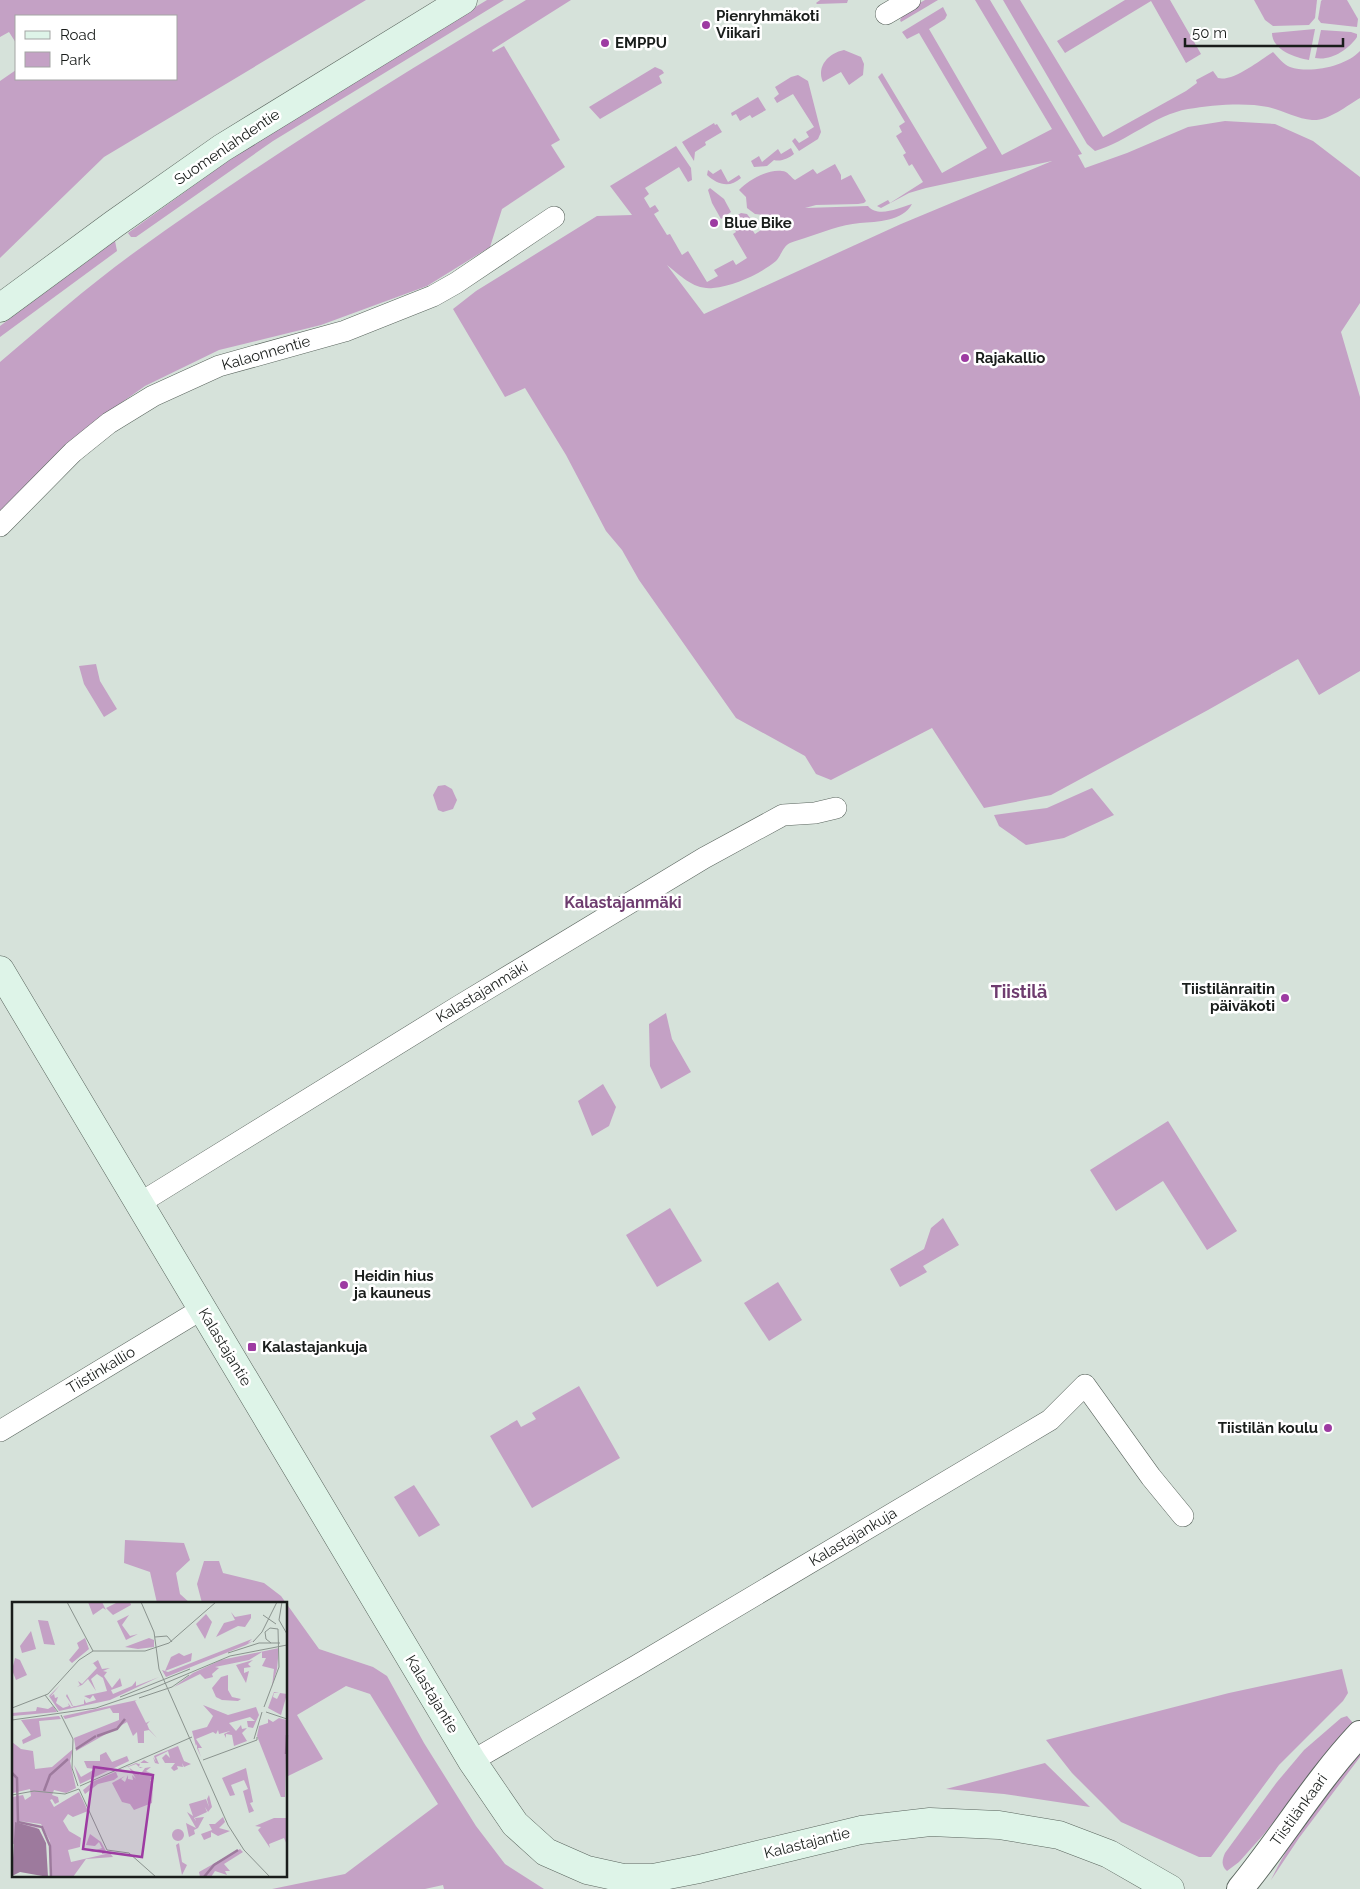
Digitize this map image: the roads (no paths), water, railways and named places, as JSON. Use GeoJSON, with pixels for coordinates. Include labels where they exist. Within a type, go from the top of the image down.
{"type":"FeatureCollection","features":[{"type":"Feature","properties":{"kind":"main road","name":"Suomenlahdentie"},"geometry":{"type":"LineString","coordinates":[[0,308],[222,148],[462,0]]}},
{"type":"Feature","properties":{"kind":"main road","name":"Kalastajantie"},"geometry":{"type":"LineString","coordinates":[[0,970],[472,1761],[514,1824],[546,1852],[587,1870],[623,1878],[653,1878],[699,1869],[861,1830],[930,1822],[999,1825],[1059,1835],[1109,1854],[1170,1889]]}},
{"type":"Feature","properties":{"kind":"street"},"geometry":{"type":"LineString","coordinates":[[886,14],[910,0]]}},
{"type":"Feature","properties":{"kind":"street","name":"Kalaonnentie"},"geometry":{"type":"LineString","coordinates":[[0,526],[73,452],[109,424],[153,396],[219,366],[344,331],[433,296],[456,283],[554,218]]}},
{"type":"Feature","properties":{"kind":"street","name":"Kalastajanmäki"},"geometry":{"type":"LineString","coordinates":[[140,1203],[459,1006],[704,858],[783,814],[815,813],[836,808]]}},
{"type":"Feature","properties":{"kind":"street","name":"Tiistinkallio"},"geometry":{"type":"LineString","coordinates":[[0,1431],[202,1309]]}},
{"type":"Feature","properties":{"kind":"street","name":"Kalastajankuja"},"geometry":{"type":"LineString","coordinates":[[472,1761],[652,1657],[1050,1420],[1085,1385],[1151,1477],[1183,1516]]}},
{"type":"Feature","properties":{"kind":"street","name":"Tiistilänkaari"},"geometry":{"type":"LineString","coordinates":[[1240,1889],[1339,1756],[1360,1734]]}},
{"type":"Feature","properties":{"kind":"place","name":"Pienryhmäkoti Viikari"},"geometry":{"type":"Point","coordinates":[706,25]}},
{"type":"Feature","properties":{"kind":"place","name":"EMPPU"},"geometry":{"type":"Point","coordinates":[605,43]}},
{"type":"Feature","properties":{"kind":"place","name":"Blue Bike"},"geometry":{"type":"Point","coordinates":[714,223]}},
{"type":"Feature","properties":{"kind":"place","name":"Rajakallio"},"geometry":{"type":"Point","coordinates":[965,358]}},
{"type":"Feature","properties":{"kind":"place","name":"Tiistilänraitin päiväkoti"},"geometry":{"type":"Point","coordinates":[1285,998]}},
{"type":"Feature","properties":{"kind":"place","name":"Heidin hius ja kauneus"},"geometry":{"type":"Point","coordinates":[344,1285]}},
{"type":"Feature","properties":{"kind":"place","name":"Kalastajankuja"},"geometry":{"type":"Point","coordinates":[252,1347]}},
{"type":"Feature","properties":{"kind":"place","name":"Tiistilän koulu"},"geometry":{"type":"Point","coordinates":[1328,1428]}},
{"type":"Feature","properties":{"kind":"district","name":"Kalastajanmäki"},"geometry":{"type":"Point","coordinates":[623,902]}},
{"type":"Feature","properties":{"kind":"district","name":"Tiistilä"},"geometry":{"type":"Point","coordinates":[1019,991]}}]}
